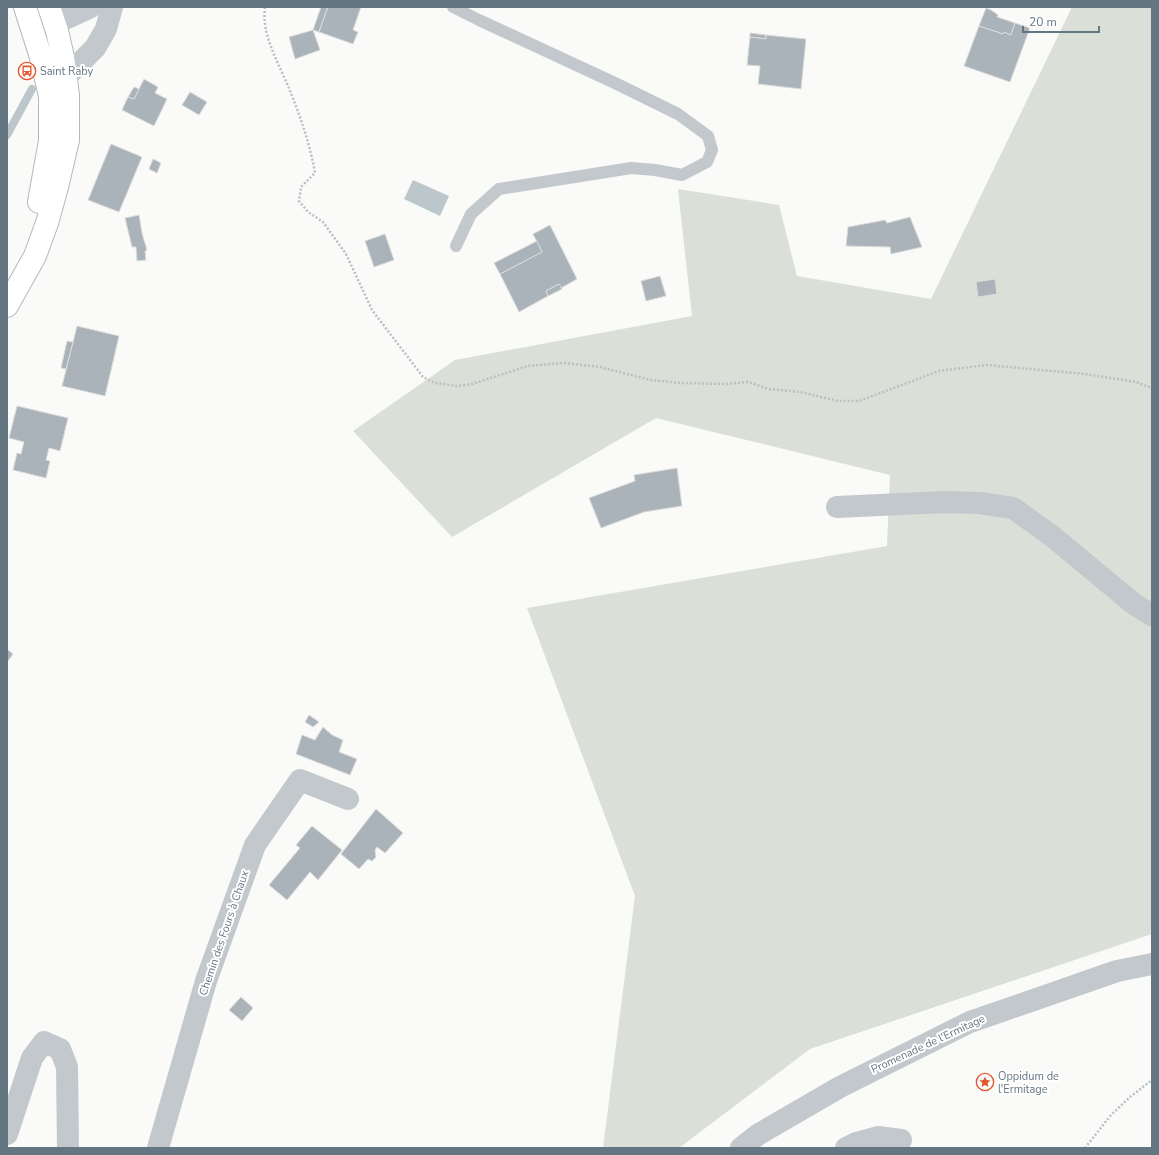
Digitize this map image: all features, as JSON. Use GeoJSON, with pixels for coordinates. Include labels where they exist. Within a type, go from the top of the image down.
{"type":"FeatureCollection","features":[{"type":"Feature","properties":{"kind":"main road"},"geometry":{"type":"LineString","coordinates":[[19,283],[41,194],[50,141],[50,96],[40,54],[25,7]]}},
{"type":"Feature","properties":{"kind":"main road"},"geometry":{"type":"LineString","coordinates":[[7,306],[35,256],[47,223],[68,140],[68,95],[64,57],[52,15]]}},
{"type":"Feature","properties":{"kind":"street"},"geometry":{"type":"LineString","coordinates":[[52,15],[91,7]]}},
{"type":"Feature","properties":{"kind":"street"},"geometry":{"type":"LineString","coordinates":[[66,77],[95,48],[106,29],[112,7]]}},
{"type":"Feature","properties":{"kind":"street"},"geometry":{"type":"LineString","coordinates":[[837,507],[945,502],[980,503],[1013,508],[1052,536],[1134,604],[1152,615]]}},
{"type":"Feature","properties":{"kind":"street","name":"Chemin des Fours à Chaux"},"geometry":{"type":"LineString","coordinates":[[158,1148],[206,981],[255,844],[300,780],[348,799]]}},
{"type":"Feature","properties":{"kind":"street","name":"Promenade de l'Ermitage"},"geometry":{"type":"LineString","coordinates":[[741,1148],[759,1134],[840,1087],[970,1022],[1117,971],[1152,964]]}},
{"type":"Feature","properties":{"kind":"street"},"geometry":{"type":"LineString","coordinates":[[7,1134],[32,1058],[44,1042],[60,1049],[67,1067],[68,1148]]}},
{"type":"Feature","properties":{"kind":"street"},"geometry":{"type":"LineString","coordinates":[[846,1148],[878,1136],[901,1140]]}},
{"type":"Feature","properties":{"kind":"lane"},"geometry":{"type":"LineString","coordinates":[[453,7],[678,114],[708,136],[712,150],[707,162],[682,175],[655,170],[630,168],[499,189],[471,214],[456,246]]}},
{"type":"Feature","properties":{"kind":"path"},"geometry":{"type":"LineString","coordinates":[[264,7],[264,16],[271,45],[290,91],[311,150],[315,173],[301,187],[299,201],[308,212],[323,222],[346,254],[372,310],[423,377],[435,383],[458,386],[472,384],[528,366],[564,362],[600,367],[650,380],[696,383],[748,382],[769,389],[800,392],[838,402],[859,401],[938,371],[987,366],[1085,374],[1136,382],[1152,388]]}},
{"type":"Feature","properties":{"kind":"path"},"geometry":{"type":"LineString","coordinates":[[1085,1148],[1112,1115],[1130,1097],[1152,1080]]}},
{"type":"Feature","properties":{"kind":"shaded area"},"geometry":{"type":"Polygon","coordinates":[[[1072,7],[1152,7],[1152,934],[810,1049],[679,1148],[603,1148],[635,896],[527,608],[887,546],[890,475],[656,418],[452,537],[353,431],[455,360],[692,316],[678,189],[779,205],[797,276],[931,299],[1072,7]]]}},
{"type":"Feature","properties":{"kind":"shaded area"},"geometry":{"type":"Polygon","coordinates":[[[413,180],[449,196],[440,216],[404,199],[413,180]]]}},
{"type":"Feature","properties":{"kind":"building"},"geometry":{"type":"Polygon","coordinates":[[[321,7],[328,7],[319,32],[313,30],[321,7]]]}},
{"type":"Feature","properties":{"kind":"building"},"geometry":{"type":"Polygon","coordinates":[[[328,7],[361,7],[353,30],[358,32],[353,44],[319,32],[328,7]]]}},
{"type":"Feature","properties":{"kind":"building"},"geometry":{"type":"Polygon","coordinates":[[[986,8],[998,15],[997,17],[1015,23],[1011,35],[1004,32],[1003,34],[979,26],[986,8]]]}},
{"type":"Feature","properties":{"kind":"building"},"geometry":{"type":"Polygon","coordinates":[[[1015,23],[1030,28],[1010,82],[964,66],[979,26],[1003,34],[1004,32],[1011,35],[1015,23]]]}},
{"type":"Feature","properties":{"kind":"building"},"geometry":{"type":"Polygon","coordinates":[[[313,30],[320,50],[295,59],[289,37],[313,30]]]}},
{"type":"Feature","properties":{"kind":"building"},"geometry":{"type":"Polygon","coordinates":[[[750,33],[766,35],[766,39],[750,37],[750,33]]]}},
{"type":"Feature","properties":{"kind":"building"},"geometry":{"type":"Polygon","coordinates":[[[766,35],[806,39],[801,89],[758,84],[760,66],[747,65],[750,37],[766,39],[766,35]]]}},
{"type":"Feature","properties":{"kind":"building"},"geometry":{"type":"Polygon","coordinates":[[[144,79],[158,87],[155,93],[167,99],[154,126],[122,110],[128,97],[134,99],[144,79]]]}},
{"type":"Feature","properties":{"kind":"building"},"geometry":{"type":"Polygon","coordinates":[[[134,87],[139,89],[134,99],[128,97],[134,87]]]}},
{"type":"Feature","properties":{"kind":"building"},"geometry":{"type":"Polygon","coordinates":[[[190,92],[207,102],[199,115],[182,105],[190,92]]]}},
{"type":"Feature","properties":{"kind":"building"},"geometry":{"type":"Polygon","coordinates":[[[111,144],[142,157],[119,212],[88,200],[111,144]]]}},
{"type":"Feature","properties":{"kind":"building"},"geometry":{"type":"Polygon","coordinates":[[[153,159],[161,163],[157,173],[149,169],[153,159]]]}},
{"type":"Feature","properties":{"kind":"building"},"geometry":{"type":"Polygon","coordinates":[[[139,215],[147,250],[145,251],[146,260],[137,261],[136,247],[132,247],[125,218],[139,215]]]}},
{"type":"Feature","properties":{"kind":"building"},"geometry":{"type":"Polygon","coordinates":[[[910,217],[922,247],[891,254],[890,247],[846,246],[848,227],[885,220],[887,223],[910,217]]]}},
{"type":"Feature","properties":{"kind":"building"},"geometry":{"type":"Polygon","coordinates":[[[550,225],[577,279],[561,288],[559,284],[546,291],[548,296],[519,312],[500,274],[542,252],[533,234],[550,225]]]}},
{"type":"Feature","properties":{"kind":"building"},"geometry":{"type":"Polygon","coordinates":[[[385,234],[394,260],[374,267],[365,241],[385,234]]]}},
{"type":"Feature","properties":{"kind":"building"},"geometry":{"type":"Polygon","coordinates":[[[537,241],[542,252],[500,274],[494,263],[537,241]]]}},
{"type":"Feature","properties":{"kind":"building"},"geometry":{"type":"Polygon","coordinates":[[[660,276],[666,296],[646,301],[641,281],[660,276]]]}},
{"type":"Feature","properties":{"kind":"building"},"geometry":{"type":"Polygon","coordinates":[[[995,279],[997,294],[978,297],[976,282],[995,279]]]}},
{"type":"Feature","properties":{"kind":"building"},"geometry":{"type":"Polygon","coordinates":[[[559,284],[562,289],[548,296],[546,291],[559,284]]]}},
{"type":"Feature","properties":{"kind":"building"},"geometry":{"type":"Polygon","coordinates":[[[77,326],[119,336],[105,396],[62,386],[77,326]]]}},
{"type":"Feature","properties":{"kind":"building"},"geometry":{"type":"Polygon","coordinates":[[[67,341],[73,342],[66,369],[61,368],[67,341]]]}},
{"type":"Feature","properties":{"kind":"building"},"geometry":{"type":"Polygon","coordinates":[[[17,406],[68,418],[60,451],[49,448],[46,460],[50,461],[46,478],[13,470],[17,453],[21,454],[24,442],[9,438],[17,406]]]}},
{"type":"Feature","properties":{"kind":"building"},"geometry":{"type":"Polygon","coordinates":[[[677,468],[682,506],[644,512],[601,528],[589,498],[635,481],[634,475],[677,468]]]}},
{"type":"Feature","properties":{"kind":"building"},"geometry":{"type":"Polygon","coordinates":[[[7,649],[13,654],[8,661],[7,660],[7,649]]]}},
{"type":"Feature","properties":{"kind":"building"},"geometry":{"type":"Polygon","coordinates":[[[309,715],[319,722],[313,727],[305,722],[309,715]]]}},
{"type":"Feature","properties":{"kind":"building"},"geometry":{"type":"Polygon","coordinates":[[[323,727],[332,735],[343,740],[339,752],[357,759],[350,775],[296,754],[302,735],[315,740],[323,727]]]}},
{"type":"Feature","properties":{"kind":"building"},"geometry":{"type":"Polygon","coordinates":[[[376,809],[403,833],[385,853],[377,847],[375,850],[376,857],[372,861],[368,859],[359,869],[341,854],[376,809]]]}},
{"type":"Feature","properties":{"kind":"building"},"geometry":{"type":"Polygon","coordinates":[[[312,826],[342,850],[318,880],[310,872],[287,900],[269,885],[300,848],[296,845],[312,826]]]}},
{"type":"Feature","properties":{"kind":"building"},"geometry":{"type":"Polygon","coordinates":[[[241,997],[253,1008],[242,1021],[229,1010],[241,997]]]}},
{"type":"Feature","properties":{"kind":"waterway"},"geometry":{"type":"LineString","coordinates":[[7,135],[32,89]]}},
{"type":"Feature","properties":{"kind":"place","name":"Saint Raby"},"geometry":{"type":"Point","coordinates":[27,71]}},
{"type":"Feature","properties":{"kind":"place","name":"Oppidum de l'Ermitage"},"geometry":{"type":"Point","coordinates":[985,1082]}}]}
